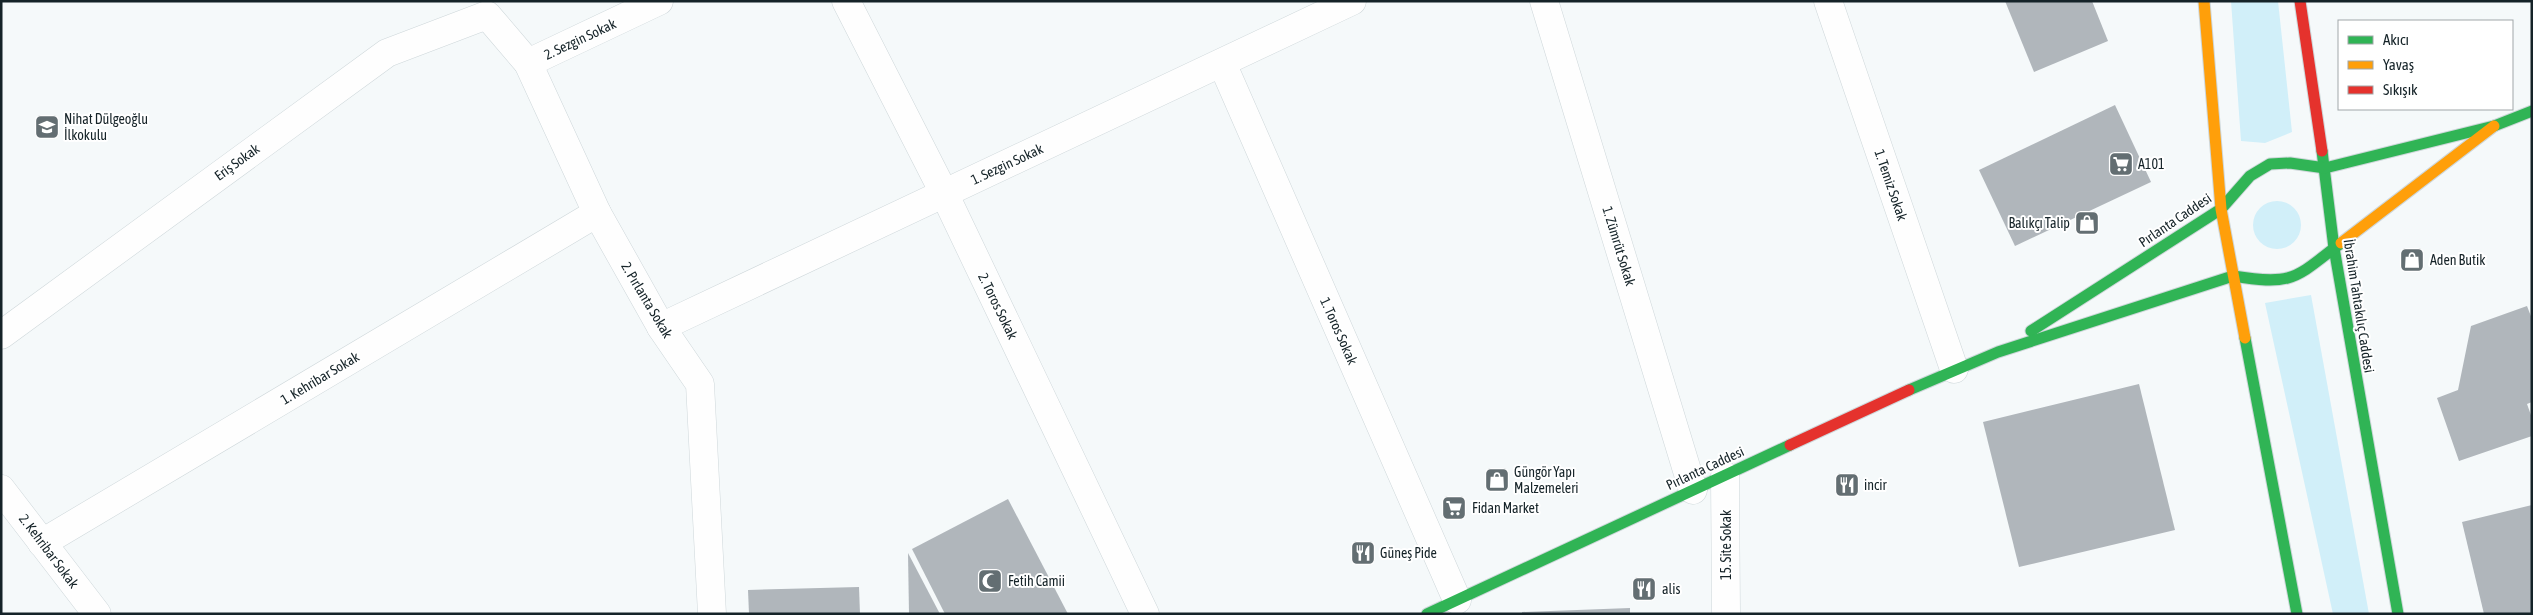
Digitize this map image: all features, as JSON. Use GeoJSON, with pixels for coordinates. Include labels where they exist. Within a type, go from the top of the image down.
{"type":"FeatureCollection","features":[{"type":"Feature","properties":{"kind":"street","name":"2. Sezgin Sokak"},"geometry":{"type":"LineString","coordinates":[[528,63],[659,1]]}},
{"type":"Feature","properties":{"kind":"street","name":"2. Toros Sokak"},"geometry":{"type":"LineString","coordinates":[[846,1],[944,193],[1145,614]]}},
{"type":"Feature","properties":{"kind":"street","name":"1. Sezgin Sokak"},"geometry":{"type":"LineString","coordinates":[[661,327],[1352,1]]}},
{"type":"Feature","properties":{"kind":"street","name":"1. Zümrüt Sokak"},"geometry":{"type":"LineString","coordinates":[[1544,1],[1693,490]]}},
{"type":"Feature","properties":{"kind":"street","name":"1. Temiz Sokak"},"geometry":{"type":"LineString","coordinates":[[1828,1],[1954,369]]}},
{"type":"Feature","properties":{"kind":"street"},"geometry":{"type":"LineString","coordinates":[[2204,1],[2221,209],[2297,614]]}},
{"type":"Feature","properties":{"kind":"street","name":"İbrahim Tahtakılıç Caddesi"},"geometry":{"type":"LineString","coordinates":[[2300,1],[2325,168],[2334,248],[2398,614]]}},
{"type":"Feature","properties":{"kind":"street","name":"2. Pırlanta Sokak"},"geometry":{"type":"LineString","coordinates":[[487,15],[528,63],[597,213],[661,327],[700,384],[712,614]]}},
{"type":"Feature","properties":{"kind":"street","name":"Eriş Sokak"},"geometry":{"type":"LineString","coordinates":[[1,336],[387,53],[487,15]]}},
{"type":"Feature","properties":{"kind":"street","name":"1. Toros Sokak"},"geometry":{"type":"LineString","coordinates":[[1222,63],[1457,600]]}},
{"type":"Feature","properties":{"kind":"street","name":"Pırlanta Caddesi"},"geometry":{"type":"LineString","coordinates":[[1998,352],[2221,209],[2241,184],[2268,164],[2300,164],[2325,168],[2494,126],[2532,111]]}},
{"type":"Feature","properties":{"kind":"street","name":"Pırlanta Caddesi"},"geometry":{"type":"LineString","coordinates":[[1427,614],[1954,369],[1998,352],[2233,276],[2266,282],[2288,281],[2310,268],[2494,126]]}},
{"type":"Feature","properties":{"kind":"street","name":"1. Kehribar Sokak"},"geometry":{"type":"LineString","coordinates":[[42,542],[597,213]]}},
{"type":"Feature","properties":{"kind":"street","name":"15. Site Sokak"},"geometry":{"type":"LineString","coordinates":[[1725,476],[1726,614]]}},
{"type":"Feature","properties":{"kind":"street","name":"2. Kehribar Sokak"},"geometry":{"type":"LineString","coordinates":[[1,489],[97,614]]}},
{"type":"Feature","properties":{"kind":"shaded area"},"geometry":{"type":"Polygon","coordinates":[[[2231,1],[2278,1],[2292,132],[2265,143],[2241,141],[2231,1]]]}},
{"type":"Feature","properties":{"kind":"shaded area"},"geometry":{"type":"Polygon","coordinates":[[[2272,201],[2282,201],[2294,208],[2301,220],[2301,230],[2294,242],[2282,249],[2272,249],[2264,245],[2257,238],[2253,230],[2253,220],[2257,212],[2264,205],[2272,201]]]}},
{"type":"Feature","properties":{"kind":"shaded area"},"geometry":{"type":"Polygon","coordinates":[[[2311,295],[2369,614],[2333,614],[2265,303],[2311,295]]]}},
{"type":"Feature","properties":{"kind":"building"},"geometry":{"type":"Polygon","coordinates":[[[2005,1],[2092,1],[2108,41],[2034,72],[2005,1]]]}},
{"type":"Feature","properties":{"kind":"building"},"geometry":{"type":"Polygon","coordinates":[[[2115,105],[2151,182],[2015,246],[1979,170],[2115,105]]]}},
{"type":"Feature","properties":{"kind":"building"},"geometry":{"type":"Polygon","coordinates":[[[2527,306],[2532,319],[2532,402],[2527,404],[2532,418],[2532,436],[2459,461],[2437,398],[2458,390],[2471,326],[2527,306]]]}},
{"type":"Feature","properties":{"kind":"building"},"geometry":{"type":"Polygon","coordinates":[[[2139,384],[2175,530],[2019,567],[1983,422],[2139,384]]]}},
{"type":"Feature","properties":{"kind":"building","name":"Fetih Camii"},"geometry":{"type":"Polygon","coordinates":[[[1008,499],[1068,614],[945,614],[912,549],[1008,499]]]}},
{"type":"Feature","properties":{"kind":"building"},"geometry":{"type":"Polygon","coordinates":[[[2532,505],[2532,614],[2484,614],[2462,522],[2532,505]]]}},
{"type":"Feature","properties":{"kind":"building"},"geometry":{"type":"Polygon","coordinates":[[[908,553],[940,614],[909,614],[908,553]]]}},
{"type":"Feature","properties":{"kind":"building"},"geometry":{"type":"Polygon","coordinates":[[[859,587],[860,614],[749,614],[748,590],[859,587]]]}},
{"type":"Feature","properties":{"kind":"building"},"geometry":{"type":"Polygon","coordinates":[[[1630,608],[1630,614],[1522,614],[1522,612],[1630,608]]]}},
{"type":"Feature","properties":{"kind":"traffic: fast"},"geometry":{"type":"LineString","coordinates":[[2031,331],[2221,209],[2250,176],[2270,164],[2290,163],[2325,168],[2494,126],[2532,111]]}},
{"type":"Feature","properties":{"kind":"traffic: fast"},"geometry":{"type":"LineString","coordinates":[[2322,151],[2334,248],[2398,614]]}},
{"type":"Feature","properties":{"kind":"traffic: fast"},"geometry":{"type":"LineString","coordinates":[[1909,390],[1998,352],[2233,276],[2269,280],[2293,276],[2303,271],[2341,243]]}},
{"type":"Feature","properties":{"kind":"traffic: fast"},"geometry":{"type":"LineString","coordinates":[[2245,338],[2297,614]]}},
{"type":"Feature","properties":{"kind":"traffic: fast"},"geometry":{"type":"LineString","coordinates":[[1427,614],[1790,445]]}},
{"type":"Feature","properties":{"kind":"traffic: slow"},"geometry":{"type":"LineString","coordinates":[[2204,1],[2221,209],[2245,338]]}},
{"type":"Feature","properties":{"kind":"traffic: slow"},"geometry":{"type":"LineString","coordinates":[[2341,243],[2494,126]]}},
{"type":"Feature","properties":{"kind":"traffic: jam"},"geometry":{"type":"LineString","coordinates":[[2300,1],[2322,151]]}},
{"type":"Feature","properties":{"kind":"traffic: jam"},"geometry":{"type":"LineString","coordinates":[[1790,445],[1909,390]]}},
{"type":"Feature","properties":{"kind":"place","name":"Nihat Dülgeoğlu İlkokulu"},"geometry":{"type":"Point","coordinates":[47,127]}},
{"type":"Feature","properties":{"kind":"place","name":"A101"},"geometry":{"type":"Point","coordinates":[2121,164]}},
{"type":"Feature","properties":{"kind":"place","name":"Balıkçı Talip"},"geometry":{"type":"Point","coordinates":[2087,223]}},
{"type":"Feature","properties":{"kind":"place","name":"Aden Butik"},"geometry":{"type":"Point","coordinates":[2412,260]}},
{"type":"Feature","properties":{"kind":"place","name":"Güngör Yapı Malzemeleri"},"geometry":{"type":"Point","coordinates":[1497,480]}},
{"type":"Feature","properties":{"kind":"place","name":"incir"},"geometry":{"type":"Point","coordinates":[1847,485]}},
{"type":"Feature","properties":{"kind":"place","name":"Fidan Market"},"geometry":{"type":"Point","coordinates":[1454,508]}},
{"type":"Feature","properties":{"kind":"place","name":"Güneş Pide"},"geometry":{"type":"Point","coordinates":[1363,553]}},
{"type":"Feature","properties":{"kind":"place","name":"Fetih Camii"},"geometry":{"type":"Point","coordinates":[990,581]}},
{"type":"Feature","properties":{"kind":"place","name":"alis"},"geometry":{"type":"Point","coordinates":[1644,589]}}]}
